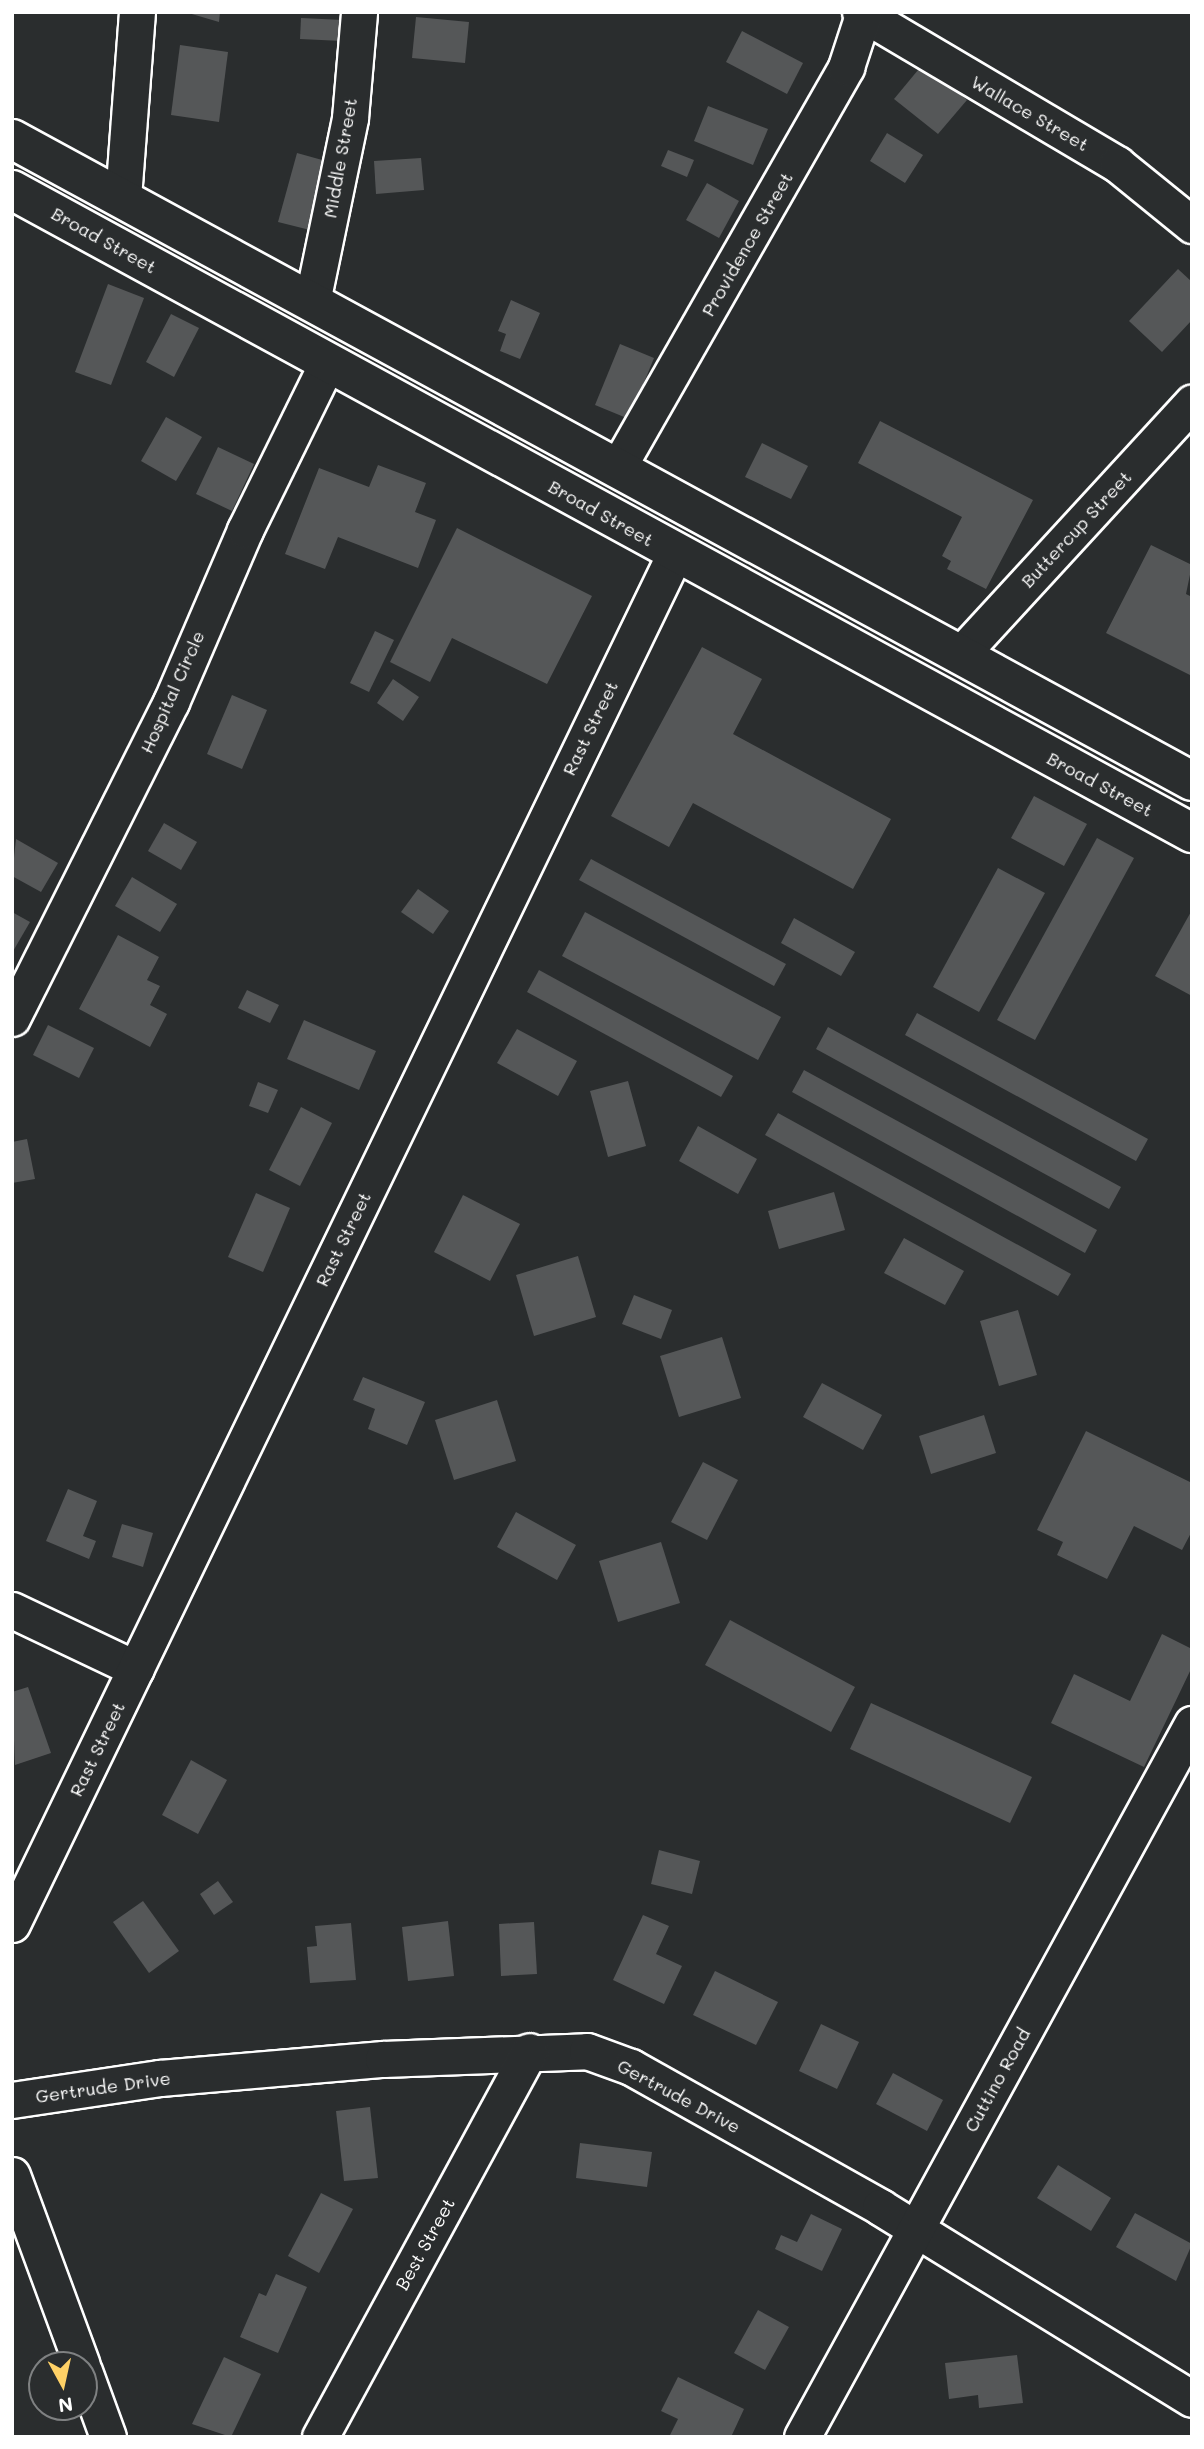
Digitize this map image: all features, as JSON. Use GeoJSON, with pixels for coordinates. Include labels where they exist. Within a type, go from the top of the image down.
{"type":"FeatureCollection","features":[{"type":"Feature","properties":{"kind":"main road"},"geometry":{"type":"LineString","coordinates":[[12,139],[1192,782]]}},
{"type":"Feature","properties":{"kind":"main road","name":"Broad Street"},"geometry":{"type":"LineString","coordinates":[[12,190],[1192,833]]}},
{"type":"Feature","properties":{"kind":"street"},"geometry":{"type":"LineString","coordinates":[[122,198],[137,12]]}},
{"type":"Feature","properties":{"kind":"street","name":"Middle Street"},"geometry":{"type":"LineString","coordinates":[[312,302],[350,118],[359,12]]}},
{"type":"Feature","properties":{"kind":"street","name":"Wallace Street"},"geometry":{"type":"LineString","coordinates":[[862,13],[1117,164],[1192,225]]}},
{"type":"Feature","properties":{"kind":"street","name":"Providence Street"},"geometry":{"type":"LineString","coordinates":[[617,469],[827,101],[862,13]]}},
{"type":"Feature","properties":{"kind":"street","name":"Hospital Circle"},"geometry":{"type":"LineString","coordinates":[[12,1018],[171,702],[327,363]]}},
{"type":"Feature","properties":{"kind":"street","name":"Buttercup Street"},"geometry":{"type":"LineString","coordinates":[[960,655],[1192,402]]}},
{"type":"Feature","properties":{"kind":"street","name":"Rast Street"},"geometry":{"type":"LineString","coordinates":[[12,1924],[676,554]]}},
{"type":"Feature","properties":{"kind":"street"},"geometry":{"type":"LineString","coordinates":[[12,1610],[136,1669]]}},
{"type":"Feature","properties":{"kind":"street","name":"Cuttino Road"},"geometry":{"type":"LineString","coordinates":[[802,2437],[1192,1724]]}},
{"type":"Feature","properties":{"kind":"street","name":"Gertrude Drive"},"geometry":{"type":"LineString","coordinates":[[12,2101],[160,2078],[530,2051],[587,2052],[631,2067],[916,2228],[1192,2399]]}},
{"type":"Feature","properties":{"kind":"street","name":"Best Street"},"geometry":{"type":"LineString","coordinates":[[320,2437],[530,2051]]}},
{"type":"Feature","properties":{"kind":"street"},"geometry":{"type":"LineString","coordinates":[[12,2175],[77,2351]]}},
{"type":"Feature","properties":{"kind":"street"},"geometry":{"type":"LineString","coordinates":[[98,2410],[108,2437]]}},
{"type":"Feature","properties":{"kind":"building"},"geometry":{"type":"Polygon","coordinates":[[[185,12],[220,12],[219,22],[185,12]]]}},
{"type":"Feature","properties":{"kind":"building"},"geometry":{"type":"Polygon","coordinates":[[[416,17],[469,22],[465,63],[412,58],[416,17]]]}},
{"type":"Feature","properties":{"kind":"building"},"geometry":{"type":"Polygon","coordinates":[[[301,18],[343,20],[342,41],[300,39],[301,18]]]}},
{"type":"Feature","properties":{"kind":"building"},"geometry":{"type":"Polygon","coordinates":[[[742,31],[803,63],[787,94],[726,62],[742,31]]]}},
{"type":"Feature","properties":{"kind":"building"},"geometry":{"type":"Polygon","coordinates":[[[180,45],[228,52],[219,122],[171,115],[180,45]]]}},
{"type":"Feature","properties":{"kind":"building"},"geometry":{"type":"Polygon","coordinates":[[[923,64],[967,100],[938,134],[894,99],[923,64]]]}},
{"type":"Feature","properties":{"kind":"building"},"geometry":{"type":"Polygon","coordinates":[[[708,106],[768,129],[753,165],[694,141],[708,106]]]}},
{"type":"Feature","properties":{"kind":"building"},"geometry":{"type":"Polygon","coordinates":[[[887,133],[923,155],[905,183],[870,161],[887,133]]]}},
{"type":"Feature","properties":{"kind":"building"},"geometry":{"type":"Polygon","coordinates":[[[668,150],[694,160],[687,177],[661,166],[668,150]]]}},
{"type":"Feature","properties":{"kind":"building"},"geometry":{"type":"Polygon","coordinates":[[[297,153],[333,163],[314,231],[278,222],[297,153]]]}},
{"type":"Feature","properties":{"kind":"building"},"geometry":{"type":"Polygon","coordinates":[[[421,158],[424,190],[376,194],[374,161],[421,158]]]}},
{"type":"Feature","properties":{"kind":"building"},"geometry":{"type":"Polygon","coordinates":[[[707,183],[739,201],[719,238],[686,220],[707,183]]]}},
{"type":"Feature","properties":{"kind":"building"},"geometry":{"type":"Polygon","coordinates":[[[1178,269],[1192,282],[1192,320],[1162,352],[1129,321],[1178,269]]]}},
{"type":"Feature","properties":{"kind":"building"},"geometry":{"type":"Polygon","coordinates":[[[108,284],[144,298],[111,385],[75,372],[108,284]]]}},
{"type":"Feature","properties":{"kind":"building"},"geometry":{"type":"Polygon","coordinates":[[[511,300],[540,313],[520,359],[500,351],[506,334],[498,331],[511,300]]]}},
{"type":"Feature","properties":{"kind":"building"},"geometry":{"type":"Polygon","coordinates":[[[171,314],[199,328],[174,377],[146,362],[171,314]]]}},
{"type":"Feature","properties":{"kind":"building"},"geometry":{"type":"Polygon","coordinates":[[[620,344],[654,358],[629,419],[595,405],[620,344]]]}},
{"type":"Feature","properties":{"kind":"building"},"geometry":{"type":"Polygon","coordinates":[[[166,417],[202,437],[176,481],[141,461],[166,417]]]}},
{"type":"Feature","properties":{"kind":"building"},"geometry":{"type":"Polygon","coordinates":[[[880,421],[1033,500],[986,589],[947,569],[951,561],[942,556],[962,517],[858,463],[880,421]]]}},
{"type":"Feature","properties":{"kind":"building"},"geometry":{"type":"Polygon","coordinates":[[[762,443],[808,466],[791,499],[745,477],[762,443]]]}},
{"type":"Feature","properties":{"kind":"building"},"geometry":{"type":"Polygon","coordinates":[[[218,447],[254,464],[232,511],[196,494],[218,447]]]}},
{"type":"Feature","properties":{"kind":"building"},"geometry":{"type":"Polygon","coordinates":[[[378,465],[426,483],[415,512],[436,520],[418,568],[338,537],[325,569],[285,554],[319,468],[369,487],[378,465]]]}},
{"type":"Feature","properties":{"kind":"building"},"geometry":{"type":"Polygon","coordinates":[[[457,528],[592,596],[547,684],[452,638],[430,682],[390,662],[457,528]]]}},
{"type":"Feature","properties":{"kind":"building"},"geometry":{"type":"Polygon","coordinates":[[[1151,545],[1192,565],[1186,594],[1192,597],[1192,676],[1106,633],[1151,545]]]}},
{"type":"Feature","properties":{"kind":"building"},"geometry":{"type":"Polygon","coordinates":[[[375,631],[394,640],[369,692],[350,683],[375,631]]]}},
{"type":"Feature","properties":{"kind":"building"},"geometry":{"type":"Polygon","coordinates":[[[702,647],[762,679],[733,734],[891,819],[853,889],[693,803],[669,847],[611,816],[702,647]]]}},
{"type":"Feature","properties":{"kind":"building"},"geometry":{"type":"Polygon","coordinates":[[[393,679],[419,697],[403,721],[377,703],[393,679]]]}},
{"type":"Feature","properties":{"kind":"building"},"geometry":{"type":"Polygon","coordinates":[[[232,695],[267,710],[242,769],[207,754],[232,695]]]}},
{"type":"Feature","properties":{"kind":"building"},"geometry":{"type":"Polygon","coordinates":[[[1034,796],[1087,824],[1064,866],[1011,838],[1034,796]]]}},
{"type":"Feature","properties":{"kind":"building"},"geometry":{"type":"Polygon","coordinates":[[[164,823],[197,842],[181,870],[148,851],[164,823]]]}},
{"type":"Feature","properties":{"kind":"building"},"geometry":{"type":"Polygon","coordinates":[[[1097,838],[1134,858],[1035,1040],[997,1020],[1097,838]]]}},
{"type":"Feature","properties":{"kind":"building"},"geometry":{"type":"Polygon","coordinates":[[[16,839],[58,863],[41,892],[12,876],[16,839]]]}},
{"type":"Feature","properties":{"kind":"building"},"geometry":{"type":"Polygon","coordinates":[[[591,859],[786,964],[774,986],[579,880],[591,859]]]}},
{"type":"Feature","properties":{"kind":"building"},"geometry":{"type":"Polygon","coordinates":[[[998,868],[1045,893],[979,1012],[933,987],[998,868]]]}},
{"type":"Feature","properties":{"kind":"building"},"geometry":{"type":"Polygon","coordinates":[[[132,877],[177,904],[160,932],[115,906],[132,877]]]}},
{"type":"Feature","properties":{"kind":"building"},"geometry":{"type":"Polygon","coordinates":[[[418,889],[449,911],[433,934],[401,912],[418,889]]]}},
{"type":"Feature","properties":{"kind":"building"},"geometry":{"type":"Polygon","coordinates":[[[1192,910],[1192,996],[1155,976],[1192,910]]]}},
{"type":"Feature","properties":{"kind":"building"},"geometry":{"type":"Polygon","coordinates":[[[12,912],[30,922],[12,953],[12,912]]]}},
{"type":"Feature","properties":{"kind":"building"},"geometry":{"type":"Polygon","coordinates":[[[585,912],[781,1017],[758,1060],[562,956],[585,912]]]}},
{"type":"Feature","properties":{"kind":"building"},"geometry":{"type":"Polygon","coordinates":[[[794,918],[855,952],[841,976],[781,943],[794,918]]]}},
{"type":"Feature","properties":{"kind":"building"},"geometry":{"type":"Polygon","coordinates":[[[118,935],[159,957],[147,980],[160,986],[150,1005],[167,1014],[150,1047],[79,1009],[118,935]]]}},
{"type":"Feature","properties":{"kind":"building"},"geometry":{"type":"Polygon","coordinates":[[[539,970],[733,1076],[721,1097],[527,992],[539,970]]]}},
{"type":"Feature","properties":{"kind":"building"},"geometry":{"type":"Polygon","coordinates":[[[247,990],[279,1005],[270,1023],[238,1008],[247,990]]]}},
{"type":"Feature","properties":{"kind":"building"},"geometry":{"type":"Polygon","coordinates":[[[917,1013],[1148,1139],[1136,1161],[905,1035],[917,1013]]]}},
{"type":"Feature","properties":{"kind":"building"},"geometry":{"type":"Polygon","coordinates":[[[304,1020],[376,1051],[359,1090],[287,1059],[304,1020]]]}},
{"type":"Feature","properties":{"kind":"building"},"geometry":{"type":"Polygon","coordinates":[[[48,1025],[94,1048],[79,1078],[33,1055],[48,1025]]]}},
{"type":"Feature","properties":{"kind":"building"},"geometry":{"type":"Polygon","coordinates":[[[828,1027],[1121,1187],[1109,1209],[816,1049],[828,1027]]]}},
{"type":"Feature","properties":{"kind":"building"},"geometry":{"type":"Polygon","coordinates":[[[517,1029],[577,1061],[558,1096],[497,1063],[517,1029]]]}},
{"type":"Feature","properties":{"kind":"building"},"geometry":{"type":"Polygon","coordinates":[[[804,1070],[1097,1230],[1085,1253],[792,1092],[804,1070]]]}},
{"type":"Feature","properties":{"kind":"building"},"geometry":{"type":"Polygon","coordinates":[[[628,1081],[646,1146],[608,1157],[590,1091],[628,1081]]]}},
{"type":"Feature","properties":{"kind":"building"},"geometry":{"type":"Polygon","coordinates":[[[258,1082],[278,1090],[268,1113],[249,1106],[258,1082]]]}},
{"type":"Feature","properties":{"kind":"building"},"geometry":{"type":"Polygon","coordinates":[[[301,1107],[332,1123],[300,1186],[269,1170],[301,1107]]]}},
{"type":"Feature","properties":{"kind":"building"},"geometry":{"type":"Polygon","coordinates":[[[778,1113],[1071,1274],[1058,1296],[765,1135],[778,1113]]]}},
{"type":"Feature","properties":{"kind":"building"},"geometry":{"type":"Polygon","coordinates":[[[698,1126],[757,1159],[738,1194],[679,1161],[698,1126]]]}},
{"type":"Feature","properties":{"kind":"building"},"geometry":{"type":"Polygon","coordinates":[[[27,1139],[35,1179],[12,1183],[12,1142],[27,1139]]]}},
{"type":"Feature","properties":{"kind":"building"},"geometry":{"type":"Polygon","coordinates":[[[834,1192],[845,1230],[779,1249],[768,1211],[834,1192]]]}},
{"type":"Feature","properties":{"kind":"building"},"geometry":{"type":"Polygon","coordinates":[[[256,1193],[290,1208],[263,1272],[228,1257],[256,1193]]]}},
{"type":"Feature","properties":{"kind":"building"},"geometry":{"type":"Polygon","coordinates":[[[463,1195],[520,1224],[490,1281],[434,1252],[463,1195]]]}},
{"type":"Feature","properties":{"kind":"building"},"geometry":{"type":"Polygon","coordinates":[[[904,1238],[964,1271],[945,1305],[884,1273],[904,1238]]]}},
{"type":"Feature","properties":{"kind":"building"},"geometry":{"type":"Polygon","coordinates":[[[578,1256],[596,1317],[534,1336],[516,1275],[578,1256]]]}},
{"type":"Feature","properties":{"kind":"building"},"geometry":{"type":"Polygon","coordinates":[[[634,1295],[672,1310],[661,1339],[622,1324],[634,1295]]]}},
{"type":"Feature","properties":{"kind":"building"},"geometry":{"type":"Polygon","coordinates":[[[1018,1310],[1037,1375],[999,1386],[980,1321],[1018,1310]]]}},
{"type":"Feature","properties":{"kind":"building"},"geometry":{"type":"Polygon","coordinates":[[[722,1337],[741,1398],[679,1417],[660,1356],[722,1337]]]}},
{"type":"Feature","properties":{"kind":"building"},"geometry":{"type":"Polygon","coordinates":[[[363,1377],[425,1402],[407,1445],[368,1429],[375,1409],[353,1400],[363,1377]]]}},
{"type":"Feature","properties":{"kind":"building"},"geometry":{"type":"Polygon","coordinates":[[[822,1383],[882,1415],[863,1450],[803,1417],[822,1383]]]}},
{"type":"Feature","properties":{"kind":"building"},"geometry":{"type":"Polygon","coordinates":[[[497,1400],[516,1461],[454,1480],[435,1420],[497,1400]]]}},
{"type":"Feature","properties":{"kind":"building"},"geometry":{"type":"Polygon","coordinates":[[[984,1415],[996,1453],[931,1474],[919,1436],[984,1415]]]}},
{"type":"Feature","properties":{"kind":"building"},"geometry":{"type":"Polygon","coordinates":[[[1086,1431],[1192,1483],[1192,1531],[1182,1550],[1134,1526],[1107,1579],[1057,1555],[1063,1542],[1037,1530],[1086,1431]]]}},
{"type":"Feature","properties":{"kind":"building"},"geometry":{"type":"Polygon","coordinates":[[[703,1462],[738,1480],[707,1540],[671,1522],[703,1462]]]}},
{"type":"Feature","properties":{"kind":"building"},"geometry":{"type":"Polygon","coordinates":[[[68,1489],[97,1501],[83,1536],[96,1541],[89,1559],[46,1541],[68,1489]]]}},
{"type":"Feature","properties":{"kind":"building"},"geometry":{"type":"Polygon","coordinates":[[[516,1512],[576,1545],[557,1580],[497,1547],[516,1512]]]}},
{"type":"Feature","properties":{"kind":"building"},"geometry":{"type":"Polygon","coordinates":[[[122,1524],[153,1533],[143,1567],[112,1557],[122,1524]]]}},
{"type":"Feature","properties":{"kind":"building"},"geometry":{"type":"Polygon","coordinates":[[[661,1542],[680,1603],[618,1622],[599,1561],[661,1542]]]}},
{"type":"Feature","properties":{"kind":"building"},"geometry":{"type":"Polygon","coordinates":[[[730,1620],[855,1687],[831,1732],[705,1665],[730,1620]]]}},
{"type":"Feature","properties":{"kind":"building"},"geometry":{"type":"Polygon","coordinates":[[[1162,1634],[1192,1649],[1192,1667],[1144,1767],[1051,1723],[1074,1674],[1130,1701],[1162,1634]]]}},
{"type":"Feature","properties":{"kind":"building"},"geometry":{"type":"Polygon","coordinates":[[[28,1687],[51,1753],[15,1765],[12,1692],[28,1687]]]}},
{"type":"Feature","properties":{"kind":"building"},"geometry":{"type":"Polygon","coordinates":[[[871,1703],[1032,1777],[1010,1823],[850,1749],[871,1703]]]}},
{"type":"Feature","properties":{"kind":"building"},"geometry":{"type":"Polygon","coordinates":[[[191,1760],[227,1780],[198,1834],[162,1815],[191,1760]]]}},
{"type":"Feature","properties":{"kind":"building"},"geometry":{"type":"Polygon","coordinates":[[[659,1850],[700,1861],[692,1894],[651,1884],[659,1850]]]}},
{"type":"Feature","properties":{"kind":"building"},"geometry":{"type":"Polygon","coordinates":[[[218,1881],[233,1902],[214,1915],[200,1894],[218,1881]]]}},
{"type":"Feature","properties":{"kind":"building"},"geometry":{"type":"Polygon","coordinates":[[[143,1901],[179,1951],[149,1973],[113,1922],[143,1901]]]}},
{"type":"Feature","properties":{"kind":"building"},"geometry":{"type":"Polygon","coordinates":[[[643,1915],[669,1926],[656,1954],[682,1966],[664,2004],[613,1980],[643,1915]]]}},
{"type":"Feature","properties":{"kind":"building"},"geometry":{"type":"Polygon","coordinates":[[[448,1921],[454,1976],[408,1981],[402,1927],[448,1921]]]}},
{"type":"Feature","properties":{"kind":"building"},"geometry":{"type":"Polygon","coordinates":[[[534,1922],[537,1974],[501,1976],[499,1924],[534,1922]]]}},
{"type":"Feature","properties":{"kind":"building"},"geometry":{"type":"Polygon","coordinates":[[[351,1923],[356,1980],[310,1983],[307,1947],[317,1946],[315,1926],[351,1923]]]}},
{"type":"Feature","properties":{"kind":"building"},"geometry":{"type":"Polygon","coordinates":[[[715,1971],[778,2002],[756,2045],[693,2015],[715,1971]]]}},
{"type":"Feature","properties":{"kind":"building"},"geometry":{"type":"Polygon","coordinates":[[[821,2024],[859,2042],[837,2089],[799,2071],[821,2024]]]}},
{"type":"Feature","properties":{"kind":"building"},"geometry":{"type":"Polygon","coordinates":[[[893,2073],[943,2100],[927,2131],[876,2104],[893,2073]]]}},
{"type":"Feature","properties":{"kind":"building"},"geometry":{"type":"Polygon","coordinates":[[[370,2107],[378,2178],[344,2181],[336,2111],[370,2107]]]}},
{"type":"Feature","properties":{"kind":"building"},"geometry":{"type":"Polygon","coordinates":[[[580,2143],[652,2152],[647,2187],[576,2178],[580,2143]]]}},
{"type":"Feature","properties":{"kind":"building"},"geometry":{"type":"Polygon","coordinates":[[[1058,2165],[1111,2198],[1091,2231],[1037,2198],[1058,2165]]]}},
{"type":"Feature","properties":{"kind":"building"},"geometry":{"type":"Polygon","coordinates":[[[321,2193],[353,2209],[319,2273],[288,2256],[321,2193]]]}},
{"type":"Feature","properties":{"kind":"building"},"geometry":{"type":"Polygon","coordinates":[[[1135,2213],[1192,2244],[1176,2281],[1116,2247],[1135,2213]]]}},
{"type":"Feature","properties":{"kind":"building"},"geometry":{"type":"Polygon","coordinates":[[[811,2214],[842,2229],[822,2271],[775,2249],[781,2235],[797,2242],[811,2214]]]}},
{"type":"Feature","properties":{"kind":"building"},"geometry":{"type":"Polygon","coordinates":[[[276,2274],[307,2287],[278,2353],[240,2337],[259,2293],[266,2296],[276,2274]]]}},
{"type":"Feature","properties":{"kind":"building"},"geometry":{"type":"Polygon","coordinates":[[[758,2310],[789,2327],[765,2370],[734,2353],[758,2310]]]}},
{"type":"Feature","properties":{"kind":"building"},"geometry":{"type":"Polygon","coordinates":[[[1017,2355],[1023,2403],[979,2408],[978,2395],[949,2399],[945,2363],[1017,2355]]]}},
{"type":"Feature","properties":{"kind":"building"},"geometry":{"type":"Polygon","coordinates":[[[224,2357],[261,2374],[231,2437],[192,2424],[224,2357]]]}},
{"type":"Feature","properties":{"kind":"building"},"geometry":{"type":"Polygon","coordinates":[[[678,2377],[744,2409],[731,2437],[669,2437],[678,2419],[661,2411],[678,2377]]]}}]}
